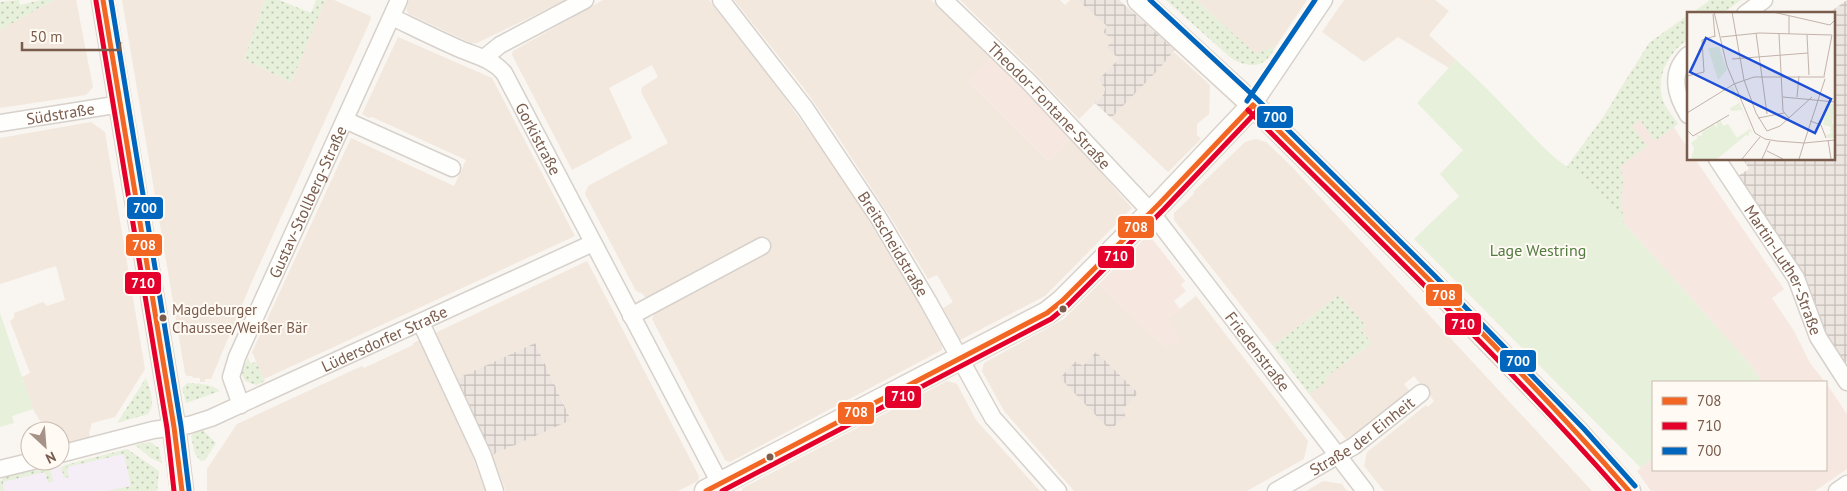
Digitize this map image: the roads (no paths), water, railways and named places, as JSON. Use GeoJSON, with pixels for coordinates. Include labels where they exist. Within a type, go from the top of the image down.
{"type":"FeatureCollection","features":[{"type":"Feature","properties":{"kind":"street"},"geometry":{"type":"LineString","coordinates":[[103,0],[174,427],[182,491]]}},
{"type":"Feature","properties":{"kind":"street","name":"Gustav-Stollberg-Straße"},"geometry":{"type":"LineString","coordinates":[[241,404],[232,381],[232,370],[399,0]]}},
{"type":"Feature","properties":{"kind":"street"},"geometry":{"type":"LineString","coordinates":[[484,58],[500,45],[585,0]]}},
{"type":"Feature","properties":{"kind":"street","name":"Breitscheidstraße"},"geometry":{"type":"LineString","coordinates":[[721,0],[779,73],[830,144],[895,244],[994,418],[1058,491]]}},
{"type":"Feature","properties":{"kind":"street","name":"Theodor-Fontane-Straße"},"geometry":{"type":"LineString","coordinates":[[944,0],[1029,82],[1151,212]]}},
{"type":"Feature","properties":{"kind":"street"},"geometry":{"type":"LineString","coordinates":[[1139,0],[1253,105],[1428,280],[1579,434],[1629,491]]}},
{"type":"Feature","properties":{"kind":"street"},"geometry":{"type":"LineString","coordinates":[[717,489],[1054,308],[1151,212],[1253,105],[1324,0]]}},
{"type":"Feature","properties":{"kind":"street"},"geometry":{"type":"LineString","coordinates":[[1747,12],[1764,0]]}},
{"type":"Feature","properties":{"kind":"street","name":"Gorkistraße"},"geometry":{"type":"LineString","coordinates":[[392,17],[462,50],[484,58],[504,73],[631,316],[717,489]]}},
{"type":"Feature","properties":{"kind":"street"},"geometry":{"type":"LineString","coordinates":[[1687,56],[1678,68],[1675,83],[1678,97],[1687,113]]}},
{"type":"Feature","properties":{"kind":"street","name":"Südstraße"},"geometry":{"type":"LineString","coordinates":[[0,123],[120,104]]}},
{"type":"Feature","properties":{"kind":"street"},"geometry":{"type":"LineString","coordinates":[[345,120],[452,168]]}},
{"type":"Feature","properties":{"kind":"street","name":"Martin-Luther-Straße"},"geometry":{"type":"LineString","coordinates":[[1718,160],[1796,278],[1818,336],[1847,382]]}},
{"type":"Feature","properties":{"kind":"street","name":"Friedenstraße"},"geometry":{"type":"LineString","coordinates":[[1151,212],[1365,491]]}},
{"type":"Feature","properties":{"kind":"street","name":"Lüdersdorfer Straße"},"geometry":{"type":"LineString","coordinates":[[70,451],[153,430],[206,420],[593,243]]}},
{"type":"Feature","properties":{"kind":"street"},"geometry":{"type":"LineString","coordinates":[[631,316],[762,246]]}},
{"type":"Feature","properties":{"kind":"street"},"geometry":{"type":"LineString","coordinates":[[421,323],[483,456],[495,491]]}},
{"type":"Feature","properties":{"kind":"street","name":"Straße der Einheit"},"geometry":{"type":"LineString","coordinates":[[1276,491],[1354,446],[1421,393]]}},
{"type":"Feature","properties":{"kind":"street"},"geometry":{"type":"LineString","coordinates":[[0,469],[20,464]]}},
{"type":"Feature","properties":{"kind":"street"},"geometry":{"type":"LineString","coordinates":[[1837,491],[1847,484]]}},
{"type":"Feature","properties":{"kind":"place","name":"Magdeburger Chaussee/Weißer Bär"},"geometry":{"type":"Point","coordinates":[163,318]}},
{"type":"Feature","properties":{"kind":"park label","name":"Lage Westring"},"geometry":{"type":"Point","coordinates":[1538,250]}}]}
